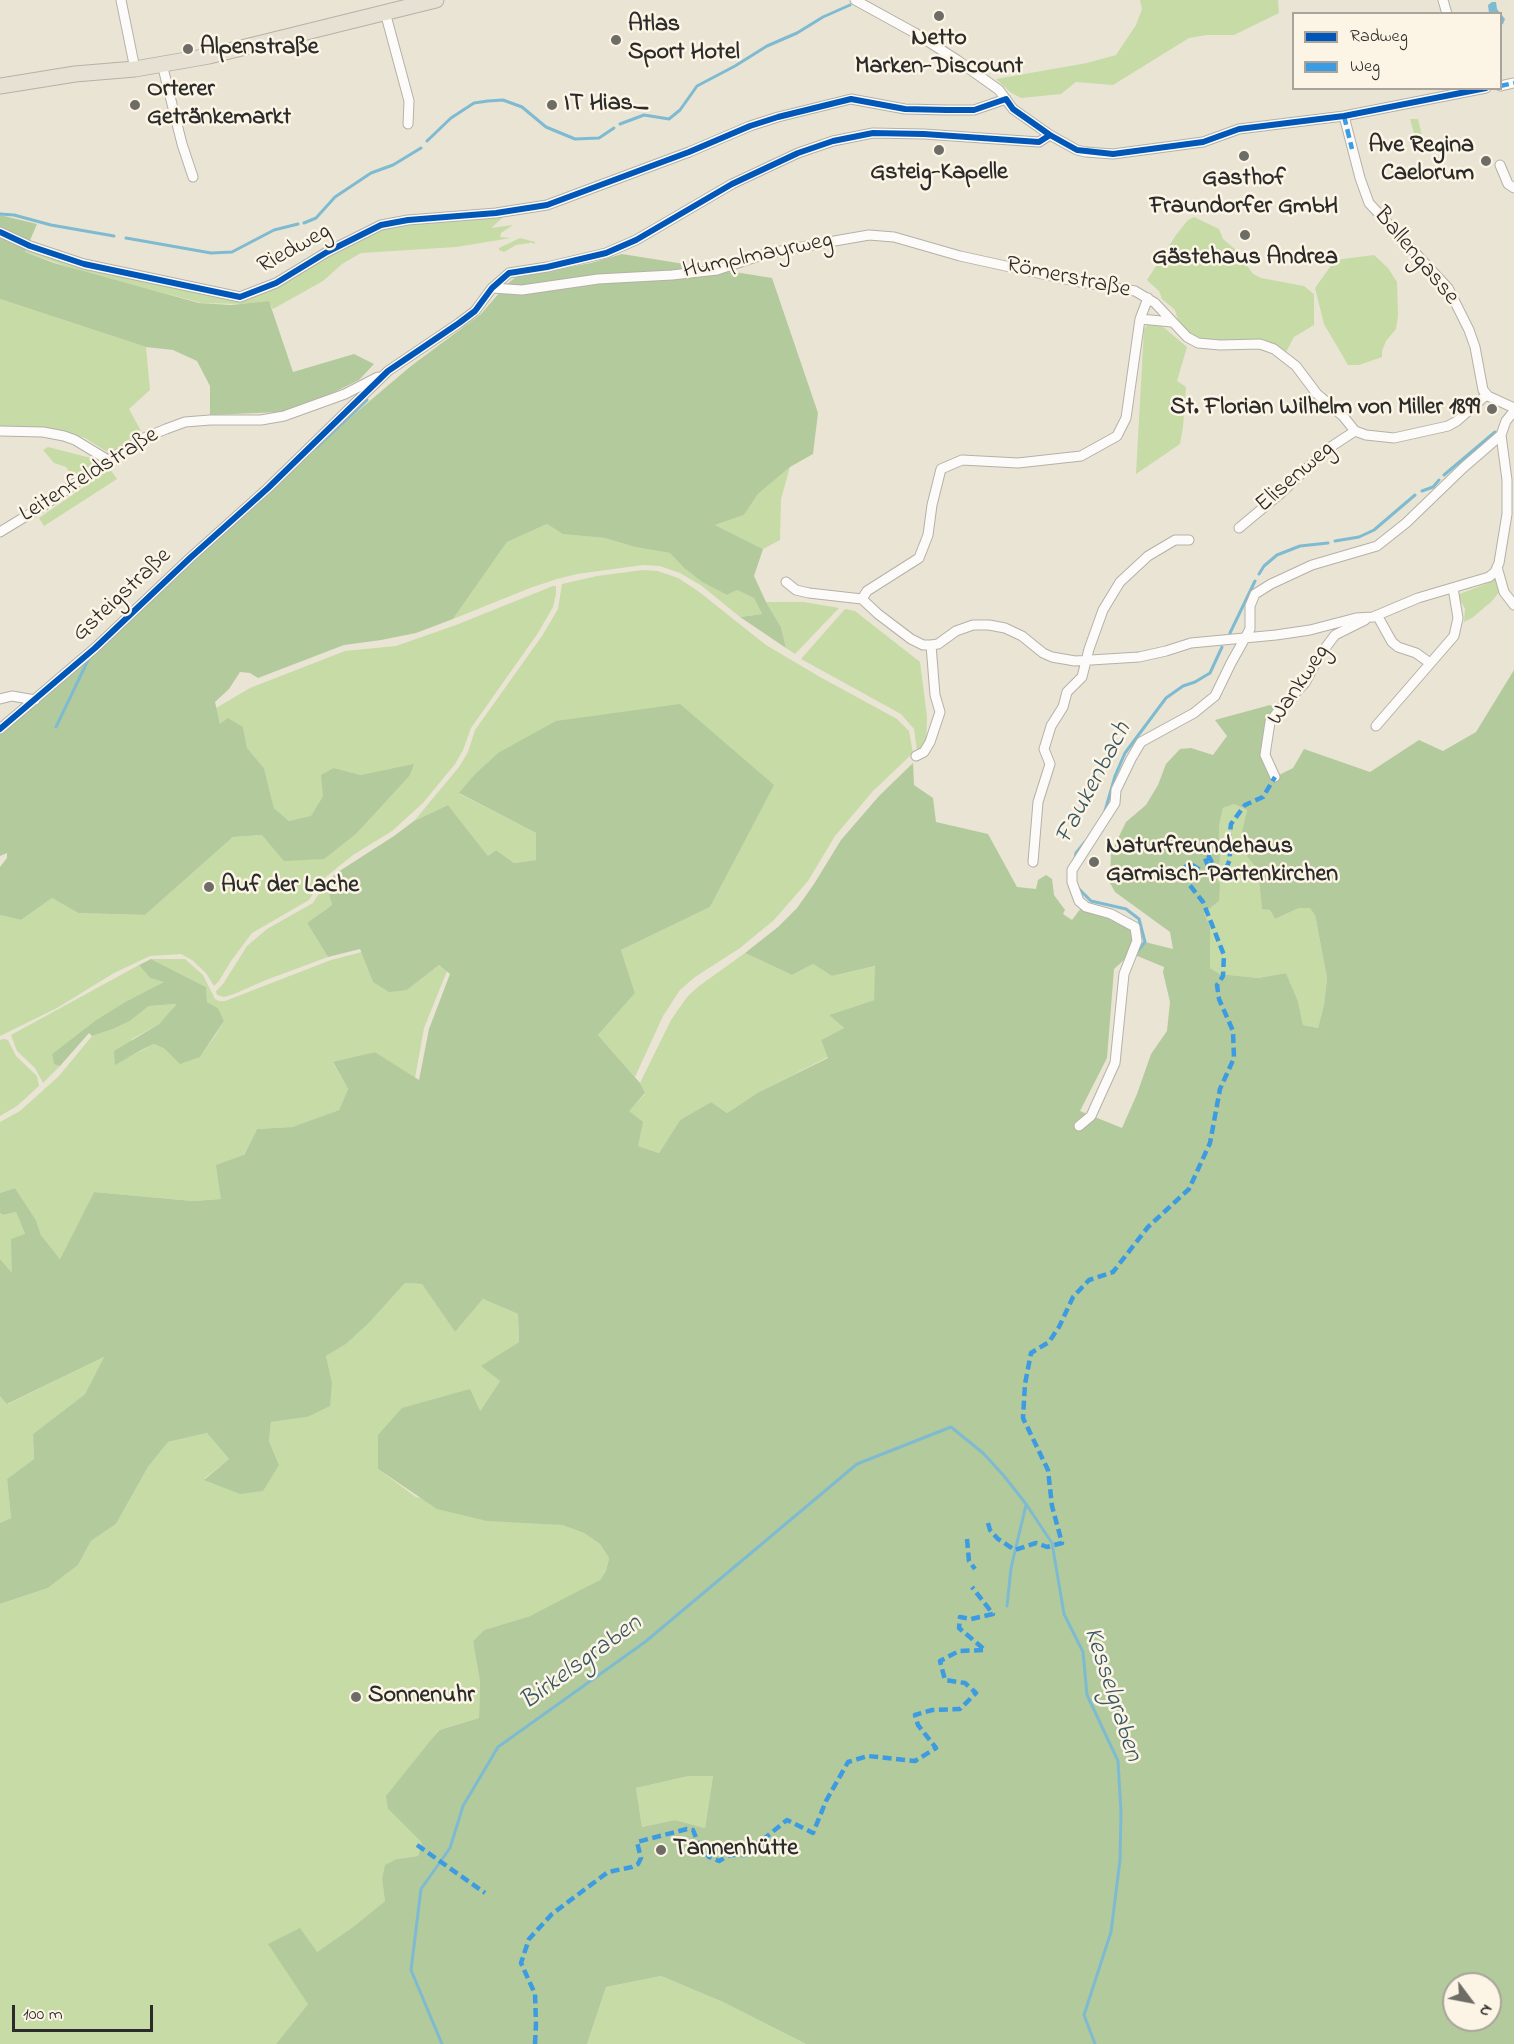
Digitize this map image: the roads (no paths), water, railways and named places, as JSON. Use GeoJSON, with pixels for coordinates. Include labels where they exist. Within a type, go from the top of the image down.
{"type":"FeatureCollection","features":[{"type":"Feature","properties":{"kind":"main road"},"geometry":{"type":"LineString","coordinates":[[0,86],[75,74],[135,69],[209,56],[436,0]]}},
{"type":"Feature","properties":{"kind":"street"},"geometry":{"type":"LineString","coordinates":[[120,0],[135,69]]}},
{"type":"Feature","properties":{"kind":"street"},"geometry":{"type":"LineString","coordinates":[[855,0],[915,33],[957,60],[999,90],[1013,109],[1050,135],[1077,150],[1113,154],[1203,142],[1239,129],[1344,116],[1465,90]]}},
{"type":"Feature","properties":{"kind":"street"},"geometry":{"type":"LineString","coordinates":[[385,12],[409,101],[408,124]]}},
{"type":"Feature","properties":{"kind":"street"},"geometry":{"type":"LineString","coordinates":[[162,64],[182,144],[193,177]]}},
{"type":"Feature","properties":{"kind":"street","name":"Riedweg"},"geometry":{"type":"LineString","coordinates":[[0,232],[30,246],[84,264],[240,297],[276,283],[327,252],[381,225],[408,220],[496,213],[546,205],[778,117],[851,99],[905,109],[974,110],[1006,99]]}},
{"type":"Feature","properties":{"kind":"street","name":"Ballengasse"},"geometry":{"type":"LineString","coordinates":[[1344,116],[1369,203],[1454,297],[1475,347],[1480,385],[1488,396]]}},
{"type":"Feature","properties":{"kind":"street"},"geometry":{"type":"LineString","coordinates":[[388,371],[459,324],[475,311],[492,288],[509,273],[606,253],[636,240],[732,184],[798,153],[833,141],[873,133],[1039,142],[1050,135]]}},
{"type":"Feature","properties":{"kind":"street"},"geometry":{"type":"LineString","coordinates":[[1500,165],[1508,184],[1514,188]]}},
{"type":"Feature","properties":{"kind":"street","name":"Humplmayrweg"},"geometry":{"type":"LineString","coordinates":[[492,288],[522,290],[598,279],[717,270],[765,254],[869,235],[915,242]]}},
{"type":"Feature","properties":{"kind":"street","name":"Römerstraße"},"geometry":{"type":"LineString","coordinates":[[915,242],[960,256],[1074,281],[1127,289],[1155,303],[1187,337],[1198,343],[1260,344],[1282,354],[1296,366],[1317,394],[1343,416],[1355,431]]}},
{"type":"Feature","properties":{"kind":"street"},"geometry":{"type":"LineString","coordinates":[[862,599],[867,591],[919,558],[928,535],[932,505],[941,469],[962,460],[1018,463],[1081,456],[1117,436],[1126,418],[1140,319],[1148,298]]}},
{"type":"Feature","properties":{"kind":"street"},"geometry":{"type":"LineString","coordinates":[[1140,319],[1172,322]]}},
{"type":"Feature","properties":{"kind":"street","name":"Leitenfeldstraße"},"geometry":{"type":"LineString","coordinates":[[0,532],[144,438],[185,422],[261,420],[284,416],[345,394],[388,371]]}},
{"type":"Feature","properties":{"kind":"street","name":"Gsteigstraße"},"geometry":{"type":"LineString","coordinates":[[0,729],[95,648],[268,488],[388,371]]}},
{"type":"Feature","properties":{"kind":"street"},"geometry":{"type":"LineString","coordinates":[[1079,1126],[1091,1116],[1115,1063],[1124,974],[1137,941],[1135,927],[1111,914],[1086,907],[1079,901],[1072,882],[1072,870],[1115,803],[1116,790],[1141,742],[1194,713],[1215,696],[1230,663],[1246,639],[1250,629],[1251,601],[1260,590],[1312,566],[1370,549],[1384,542],[1500,435],[1514,410],[1488,396],[1448,426],[1394,438],[1366,435],[1355,431]]}},
{"type":"Feature","properties":{"kind":"street"},"geometry":{"type":"LineString","coordinates":[[0,431],[64,435],[108,460]]}},
{"type":"Feature","properties":{"kind":"street","name":"Elisenweg"},"geometry":{"type":"LineString","coordinates":[[1239,528],[1281,493],[1326,450],[1355,431]]}},
{"type":"Feature","properties":{"kind":"street"},"geometry":{"type":"LineString","coordinates":[[1500,435],[1507,480],[1507,514],[1497,567],[1504,592],[1514,605]]}},
{"type":"Feature","properties":{"kind":"street"},"geometry":{"type":"LineString","coordinates":[[1033,862],[1038,802],[1050,764],[1044,749],[1047,736],[1067,692],[1071,686],[1079,683],[1103,610],[1120,582],[1148,556],[1175,540],[1189,540]]}},
{"type":"Feature","properties":{"kind":"street"},"geometry":{"type":"LineString","coordinates":[[786,582],[796,590],[823,596],[862,599],[911,639],[923,645],[938,644],[956,631],[973,625],[989,625],[1005,628],[1022,636],[1043,653],[1052,657],[1074,662],[1139,657],[1205,640],[1246,639],[1310,630],[1356,618],[1375,616],[1418,598],[1489,577],[1497,567]]}},
{"type":"Feature","properties":{"kind":"street"},"geometry":{"type":"LineString","coordinates":[[1376,726],[1456,631],[1458,618],[1453,588]]}},
{"type":"Feature","properties":{"kind":"street"},"geometry":{"type":"LineString","coordinates":[[1375,616],[1392,642],[1430,663]]}},
{"type":"Feature","properties":{"kind":"street","name":"Wankweg"},"geometry":{"type":"LineString","coordinates":[[1275,777],[1265,755],[1270,722],[1305,684],[1320,655],[1335,635],[1375,616]]}},
{"type":"Feature","properties":{"kind":"street"},"geometry":{"type":"LineString","coordinates":[[915,756],[924,752],[930,742],[940,712],[935,695],[931,645]]}},
{"type":"Feature","properties":{"kind":"street"},"geometry":{"type":"LineString","coordinates":[[0,699],[12,696],[35,700]]}},
{"type":"Feature","properties":{"kind":"water"},"geometry":{"type":"Polygon","coordinates":[[[1496,2],[1499,12],[1489,12],[1488,5],[1496,2]]]}},
{"type":"Feature","properties":{"kind":"waterway"},"geometry":{"type":"LineString","coordinates":[[620,124],[644,115],[669,119],[680,110],[697,86],[767,46],[850,5]]}},
{"type":"Feature","properties":{"kind":"waterway"},"geometry":{"type":"LineString","coordinates":[[427,141],[451,118],[474,103],[488,101],[503,100],[522,107],[546,127],[575,139],[599,138],[614,128]]}},
{"type":"Feature","properties":{"kind":"waterway"},"geometry":{"type":"LineString","coordinates":[[304,223],[316,218],[335,197],[371,173],[393,165],[421,148]]}},
{"type":"Feature","properties":{"kind":"waterway"},"geometry":{"type":"LineString","coordinates":[[0,214],[114,236]]}},
{"type":"Feature","properties":{"kind":"waterway"},"geometry":{"type":"LineString","coordinates":[[126,238],[211,253],[232,252],[274,230],[298,224]]}},
{"type":"Feature","properties":{"kind":"waterway"},"geometry":{"type":"LineString","coordinates":[[316,448],[367,400]]}},
{"type":"Feature","properties":{"kind":"waterway","name":"Faukenbach"},"geometry":{"type":"LineString","coordinates":[[1444,475],[1495,432]]}},
{"type":"Feature","properties":{"kind":"waterway","name":"Faukenbach"},"geometry":{"type":"LineString","coordinates":[[1422,491],[1433,487],[1439,480]]}},
{"type":"Feature","properties":{"kind":"waterway","name":"Faukenbach"},"geometry":{"type":"LineString","coordinates":[[1335,541],[1359,537],[1374,530],[1415,495]]}},
{"type":"Feature","properties":{"kind":"waterway","name":"Faukenbach"},"geometry":{"type":"LineString","coordinates":[[1259,574],[1264,566],[1277,555],[1300,546],[1328,543]]}},
{"type":"Feature","properties":{"kind":"waterway","name":"Faukenbach"},"geometry":{"type":"LineString","coordinates":[[1230,633],[1255,581]]}},
{"type":"Feature","properties":{"kind":"waterway","name":"Faukenbach"},"geometry":{"type":"LineString","coordinates":[[1105,811],[1115,776],[1125,753],[1166,698],[1183,686],[1210,673],[1222,647]]}},
{"type":"Feature","properties":{"kind":"waterway"},"geometry":{"type":"LineString","coordinates":[[56,727],[90,656]]}},
{"type":"Feature","properties":{"kind":"waterway","name":"Faukenbach"},"geometry":{"type":"LineString","coordinates":[[1075,859],[1076,853],[1085,842]]}},
{"type":"Feature","properties":{"kind":"waterway","name":"Faukenbach"},"geometry":{"type":"LineString","coordinates":[[1079,889],[1091,901],[1126,909],[1139,919],[1145,942],[1136,953]]}},
{"type":"Feature","properties":{"kind":"waterway","name":"Birkelsgraben"},"geometry":{"type":"LineString","coordinates":[[442,2044],[411,1970],[421,1889],[450,1848],[463,1806],[498,1747],[645,1642],[857,1464],[951,1427],[983,1453],[1004,1476],[1052,1543],[1064,1614],[1083,1652],[1087,1695],[1118,1761],[1121,1812],[1120,1860],[1111,1932],[1084,2015],[1095,2044]]}},
{"type":"Feature","properties":{"kind":"waterway"},"geometry":{"type":"LineString","coordinates":[[1007,1606],[1011,1568],[1026,1505]]}},
{"type":"Feature","properties":{"kind":"place","name":"Netto Marken-Discount"},"geometry":{"type":"Point","coordinates":[939,16]}},
{"type":"Feature","properties":{"kind":"place","name":"Atlas Sport Hotel"},"geometry":{"type":"Point","coordinates":[616,40]}},
{"type":"Feature","properties":{"kind":"place","name":"Alpenstraße"},"geometry":{"type":"Point","coordinates":[188,49]}},
{"type":"Feature","properties":{"kind":"place","name":"Orterer Getränkemarkt"},"geometry":{"type":"Point","coordinates":[135,105]}},
{"type":"Feature","properties":{"kind":"place","name":"IT Hias_"},"geometry":{"type":"Point","coordinates":[552,105]}},
{"type":"Feature","properties":{"kind":"place","name":"Gsteig-Kapelle"},"geometry":{"type":"Point","coordinates":[939,150]}},
{"type":"Feature","properties":{"kind":"place","name":"Gasthof Fraundorfer GmbH"},"geometry":{"type":"Point","coordinates":[1244,156]}},
{"type":"Feature","properties":{"kind":"place","name":"Ave Regina Caelorum"},"geometry":{"type":"Point","coordinates":[1486,161]}},
{"type":"Feature","properties":{"kind":"place","name":"Gästehaus Andrea"},"geometry":{"type":"Point","coordinates":[1245,235]}},
{"type":"Feature","properties":{"kind":"place","name":"St. Florian Wilhelm von Miller 1899"},"geometry":{"type":"Point","coordinates":[1492,409]}},
{"type":"Feature","properties":{"kind":"place","name":"Naturfreundehaus Garmisch-Partenkirchen"},"geometry":{"type":"Point","coordinates":[1094,862]}},
{"type":"Feature","properties":{"kind":"place","name":"Auf der Lache"},"geometry":{"type":"Point","coordinates":[209,887]}},
{"type":"Feature","properties":{"kind":"place","name":"Sonnenuhr"},"geometry":{"type":"Point","coordinates":[356,1697]}},
{"type":"Feature","properties":{"kind":"place","name":"Tannenhütte"},"geometry":{"type":"Point","coordinates":[661,1850]}},
{"type":"Feature","properties":{"kind":"water label","name":"Kesselgraben"},"geometry":{"type":"Point","coordinates":[1111,1695]}}]}
